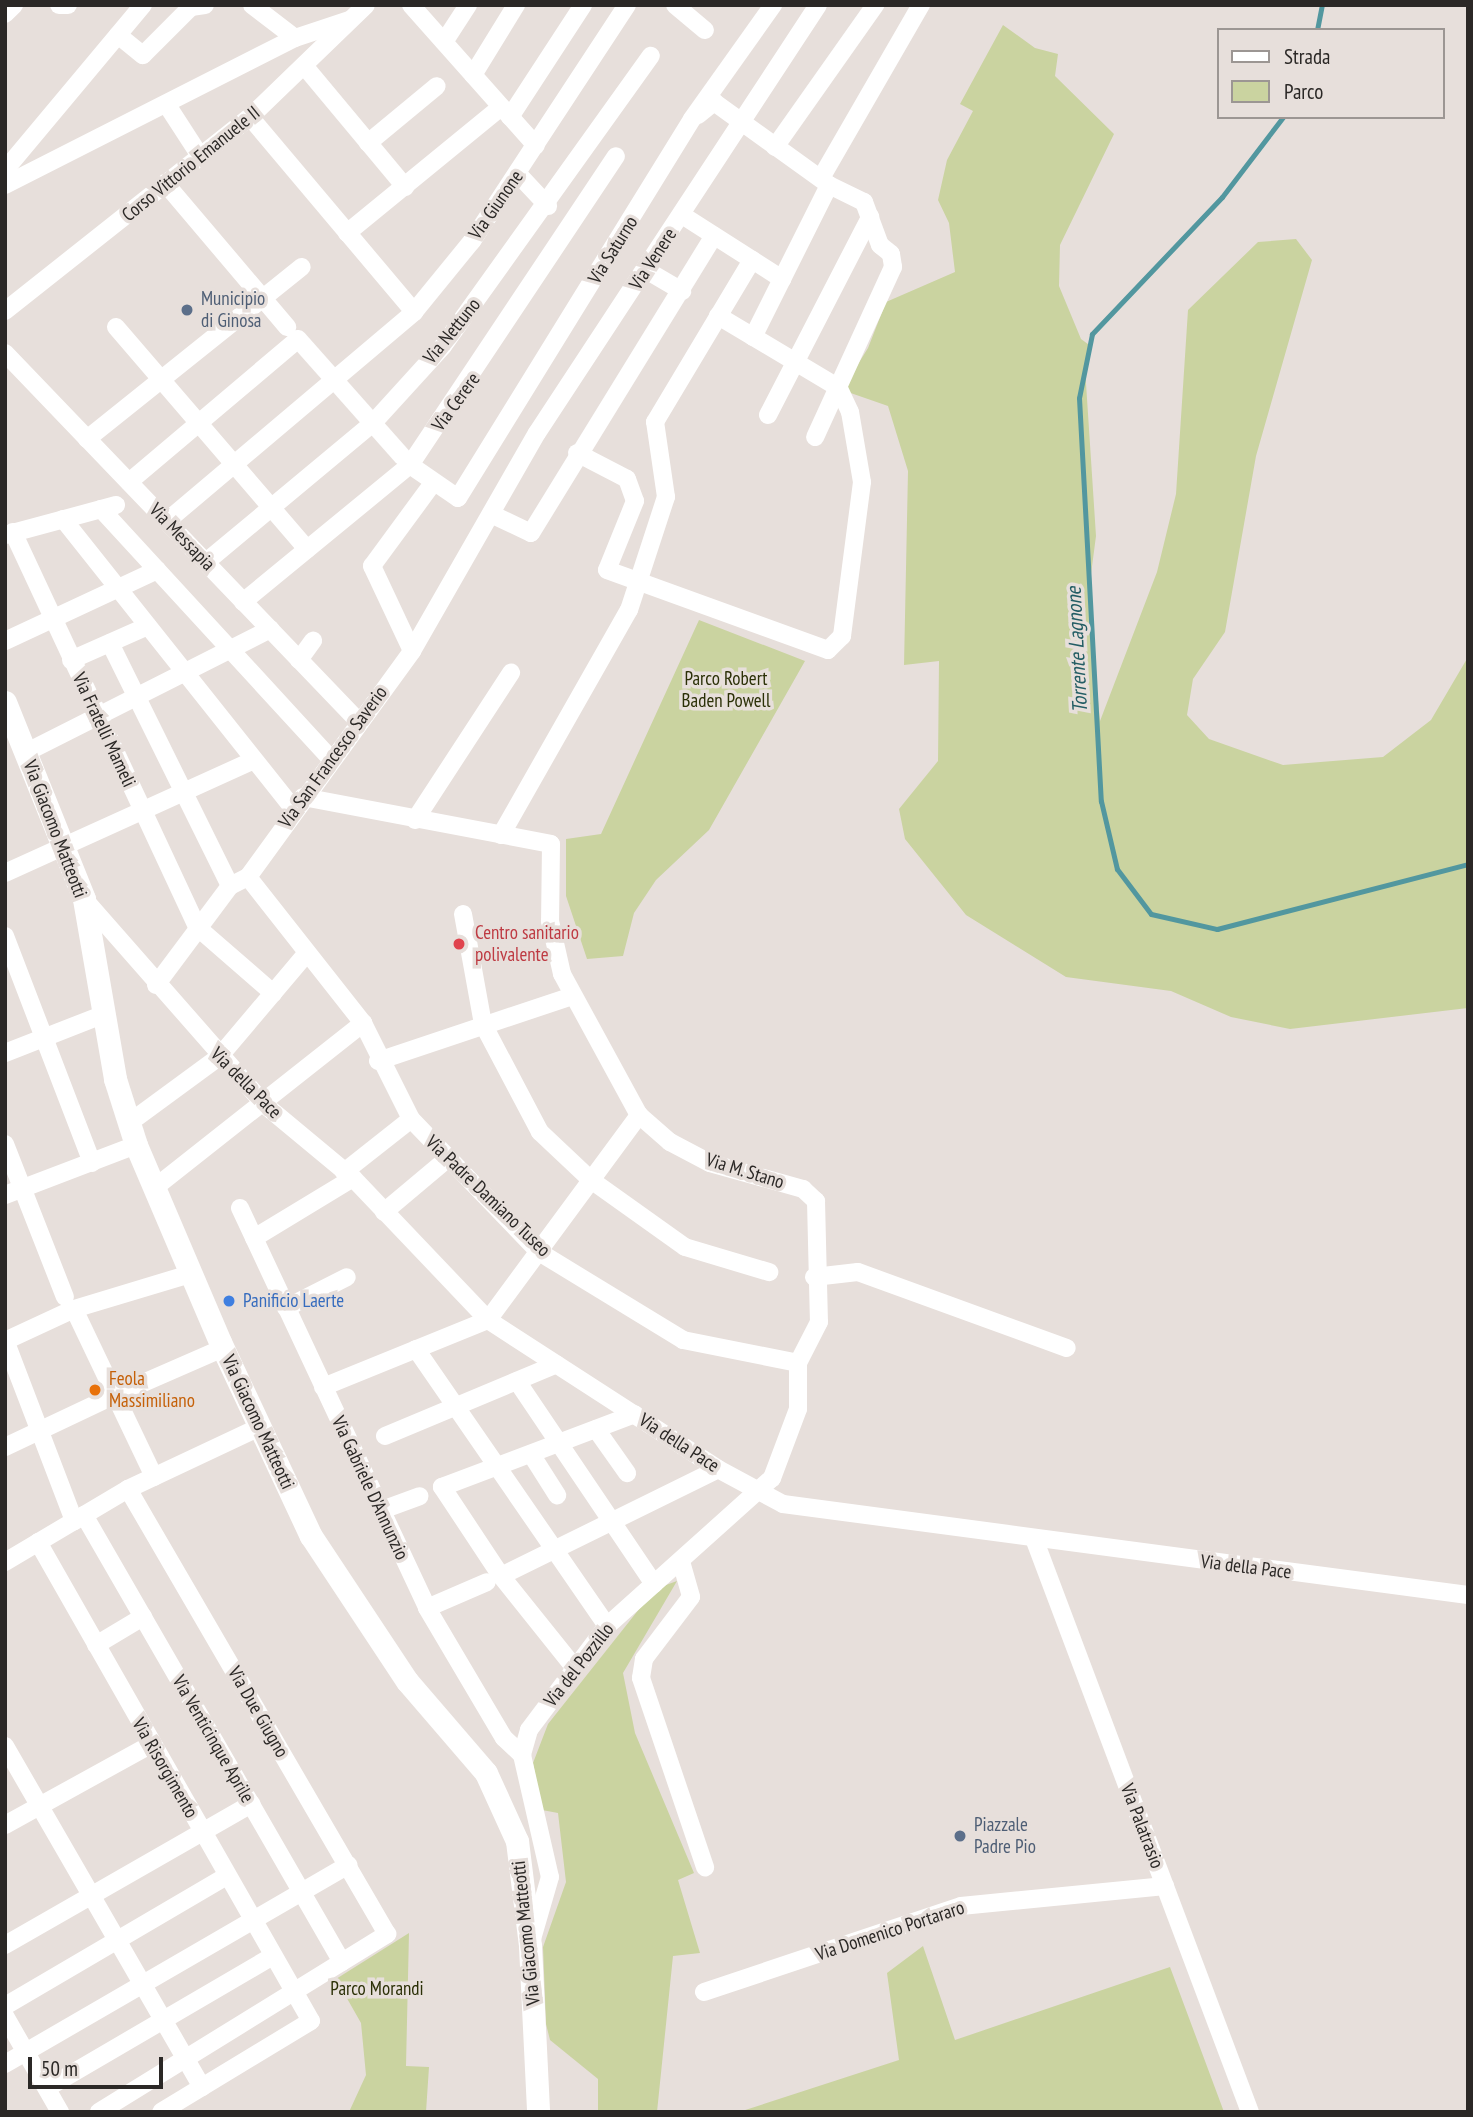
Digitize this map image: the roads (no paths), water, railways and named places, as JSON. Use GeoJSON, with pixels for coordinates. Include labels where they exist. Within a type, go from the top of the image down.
{"type":"FeatureCollection","features":[{"type":"Feature","properties":{"kind":"street"},"geometry":{"type":"LineString","coordinates":[[5,14],[14,5]]}},
{"type":"Feature","properties":{"kind":"street"},"geometry":{"type":"LineString","coordinates":[[59,5],[68,5]]}},
{"type":"Feature","properties":{"kind":"street"},"geometry":{"type":"LineString","coordinates":[[5,170],[143,5]]}},
{"type":"Feature","properties":{"kind":"street"},"geometry":{"type":"LineString","coordinates":[[118,35],[142,55],[191,7],[205,5]]}},
{"type":"Feature","properties":{"kind":"street"},"geometry":{"type":"LineString","coordinates":[[252,5],[272,11],[295,38]]}},
{"type":"Feature","properties":{"kind":"street","name":"Corso Vittorio Emanuele II"},"geometry":{"type":"LineString","coordinates":[[5,311],[250,117],[306,68],[366,5]]}},
{"type":"Feature","properties":{"kind":"street"},"geometry":{"type":"LineString","coordinates":[[411,5],[536,146]]}},
{"type":"Feature","properties":{"kind":"street"},"geometry":{"type":"LineString","coordinates":[[444,42],[468,5]]}},
{"type":"Feature","properties":{"kind":"street"},"geometry":{"type":"LineString","coordinates":[[473,75],[516,5]]}},
{"type":"Feature","properties":{"kind":"street"},"geometry":{"type":"LineString","coordinates":[[347,233],[505,112],[583,5]]}},
{"type":"Feature","properties":{"kind":"street","name":"Via Giunone"},"geometry":{"type":"LineString","coordinates":[[167,521],[414,312],[518,174],[627,5]]}},
{"type":"Feature","properties":{"kind":"street"},"geometry":{"type":"LineString","coordinates":[[675,5],[705,30]]}},
{"type":"Feature","properties":{"kind":"street","name":"Via Saturno"},"geometry":{"type":"LineString","coordinates":[[433,483],[458,498],[692,119],[773,5]]}},
{"type":"Feature","properties":{"kind":"street","name":"Via Venere"},"geometry":{"type":"LineString","coordinates":[[491,514],[818,5]]}},
{"type":"Feature","properties":{"kind":"street"},"geometry":{"type":"LineString","coordinates":[[775,147],[875,5]]}},
{"type":"Feature","properties":{"kind":"street"},"geometry":{"type":"LineString","coordinates":[[753,337],[825,182],[920,5]]}},
{"type":"Feature","properties":{"kind":"street"},"geometry":{"type":"LineString","coordinates":[[5,185],[295,38],[352,19]]}},
{"type":"Feature","properties":{"kind":"street","name":"Via Nettuno"},"geometry":{"type":"LineString","coordinates":[[206,562],[373,423],[443,346],[548,206],[651,57]]}},
{"type":"Feature","properties":{"kind":"street"},"geometry":{"type":"LineString","coordinates":[[306,68],[405,187]]}},
{"type":"Feature","properties":{"kind":"street"},"geometry":{"type":"LineString","coordinates":[[368,143],[437,86]]}},
{"type":"Feature","properties":{"kind":"street"},"geometry":{"type":"LineString","coordinates":[[692,119],[714,102],[825,182],[864,202],[893,267],[815,437]]}},
{"type":"Feature","properties":{"kind":"street"},"geometry":{"type":"LineString","coordinates":[[167,105],[200,156]]}},
{"type":"Feature","properties":{"kind":"street"},"geometry":{"type":"LineString","coordinates":[[250,117],[414,312]]}},
{"type":"Feature","properties":{"kind":"street","name":"Via Cerere"},"geometry":{"type":"LineString","coordinates":[[243,602],[406,461],[617,156]]}},
{"type":"Feature","properties":{"kind":"street"},"geometry":{"type":"LineString","coordinates":[[518,174],[548,206]]}},
{"type":"Feature","properties":{"kind":"street"},"geometry":{"type":"LineString","coordinates":[[165,183],[406,461],[433,483],[372,566],[412,651]]}},
{"type":"Feature","properties":{"kind":"street"},"geometry":{"type":"LineString","coordinates":[[682,215],[782,279]]}},
{"type":"Feature","properties":{"kind":"street"},"geometry":{"type":"LineString","coordinates":[[768,415],[870,217]]}},
{"type":"Feature","properties":{"kind":"street"},"geometry":{"type":"LineString","coordinates":[[491,514],[531,533],[577,453],[714,236]]}},
{"type":"Feature","properties":{"kind":"street"},"geometry":{"type":"LineString","coordinates":[[63,519],[254,760],[298,803],[501,835],[640,583],[666,496],[655,422],[752,260]]}},
{"type":"Feature","properties":{"kind":"street"},"geometry":{"type":"LineString","coordinates":[[87,439],[261,296],[302,267]]}},
{"type":"Feature","properties":{"kind":"street"},"geometry":{"type":"LineString","coordinates":[[646,270],[682,290]]}},
{"type":"Feature","properties":{"kind":"street"},"geometry":{"type":"LineString","coordinates":[[577,453],[626,480],[635,501],[607,570],[828,650],[842,636],[862,482],[857,435],[839,388],[718,316]]}},
{"type":"Feature","properties":{"kind":"street"},"geometry":{"type":"LineString","coordinates":[[116,327],[307,549]]}},
{"type":"Feature","properties":{"kind":"street"},"geometry":{"type":"LineString","coordinates":[[129,482],[200,425],[293,333]]}},
{"type":"Feature","properties":{"kind":"street","name":"Via Messapia"},"geometry":{"type":"LineString","coordinates":[[5,353],[358,721]]}},
{"type":"Feature","properties":{"kind":"street"},"geometry":{"type":"LineString","coordinates":[[9,533],[108,507],[157,570],[331,759]]}},
{"type":"Feature","properties":{"kind":"street","name":"Via San Francesco Saverio"},"geometry":{"type":"LineString","coordinates":[[156,985],[230,886],[248,877],[298,803],[412,651],[491,514]]}},
{"type":"Feature","properties":{"kind":"street","name":"Via Fratelli Mameli"},"geometry":{"type":"LineString","coordinates":[[9,533],[197,927]]}},
{"type":"Feature","properties":{"kind":"street"},"geometry":{"type":"LineString","coordinates":[[5,640],[157,570]]}},
{"type":"Feature","properties":{"kind":"street"},"geometry":{"type":"LineString","coordinates":[[71,660],[148,626]]}},
{"type":"Feature","properties":{"kind":"street"},"geometry":{"type":"LineString","coordinates":[[25,753],[270,629]]}},
{"type":"Feature","properties":{"kind":"street"},"geometry":{"type":"LineString","coordinates":[[299,660],[313,641]]}},
{"type":"Feature","properties":{"kind":"street"},"geometry":{"type":"LineString","coordinates":[[110,642],[230,886]]}},
{"type":"Feature","properties":{"kind":"street"},"geometry":{"type":"LineString","coordinates":[[415,820],[511,673]]}},
{"type":"Feature","properties":{"kind":"street","name":"Via Giacomo Matteotti"},"geometry":{"type":"LineString","coordinates":[[5,702],[84,899],[102,1015],[136,1145],[223,1348],[311,1536],[407,1681],[486,1773],[517,1841],[530,1946],[538,2112]]}},
{"type":"Feature","properties":{"kind":"street"},"geometry":{"type":"LineString","coordinates":[[5,873],[65,851],[254,760]]}},
{"type":"Feature","properties":{"kind":"street","name":"Via M. Stano"},"geometry":{"type":"LineString","coordinates":[[501,835],[551,844],[550,921],[572,996],[639,1115],[670,1142],[710,1163],[803,1189],[816,1200],[814,1277],[819,1322],[798,1363]]}},
{"type":"Feature","properties":{"kind":"street","name":"Via Padre Damiano Tuseo"},"geometry":{"type":"LineString","coordinates":[[248,877],[363,1023],[378,1061],[411,1119],[446,1160],[539,1252],[683,1340],[798,1363]]}},
{"type":"Feature","properties":{"kind":"street","name":"Via della Pace"},"geometry":{"type":"LineString","coordinates":[[84,899],[219,1057],[265,1105],[348,1175],[488,1320],[718,1469],[783,1504],[1035,1541],[1468,1595]]}},
{"type":"Feature","properties":{"kind":"street"},"geometry":{"type":"LineString","coordinates":[[463,914],[483,1024],[540,1132],[592,1180],[685,1247],[769,1272]]}},
{"type":"Feature","properties":{"kind":"street"},"geometry":{"type":"LineString","coordinates":[[197,927],[272,993]]}},
{"type":"Feature","properties":{"kind":"street"},"geometry":{"type":"LineString","coordinates":[[5,936],[92,1163]]}},
{"type":"Feature","properties":{"kind":"street"},"geometry":{"type":"LineString","coordinates":[[129,1123],[219,1057],[306,954]]}},
{"type":"Feature","properties":{"kind":"street"},"geometry":{"type":"LineString","coordinates":[[378,1061],[572,996]]}},
{"type":"Feature","properties":{"kind":"street"},"geometry":{"type":"LineString","coordinates":[[5,1053],[102,1015]]}},
{"type":"Feature","properties":{"kind":"street"},"geometry":{"type":"LineString","coordinates":[[153,1189],[265,1105],[363,1023]]}},
{"type":"Feature","properties":{"kind":"street"},"geometry":{"type":"LineString","coordinates":[[323,1387],[488,1320],[639,1115]]}},
{"type":"Feature","properties":{"kind":"street"},"geometry":{"type":"LineString","coordinates":[[254,1238],[348,1175],[411,1119]]}},
{"type":"Feature","properties":{"kind":"street"},"geometry":{"type":"LineString","coordinates":[[5,1144],[14,1192],[69,1303],[120,1393],[154,1477]]}},
{"type":"Feature","properties":{"kind":"street"},"geometry":{"type":"LineString","coordinates":[[14,1192],[136,1145]]}},
{"type":"Feature","properties":{"kind":"street"},"geometry":{"type":"LineString","coordinates":[[384,1212],[446,1160]]}},
{"type":"Feature","properties":{"kind":"street","name":"Via Gabriele D'Annunzio"},"geometry":{"type":"LineString","coordinates":[[240,1208],[427,1608],[504,1738],[522,1755]]}},
{"type":"Feature","properties":{"kind":"street"},"geometry":{"type":"LineString","coordinates":[[814,1277],[858,1272],[1067,1348]]}},
{"type":"Feature","properties":{"kind":"street"},"geometry":{"type":"LineString","coordinates":[[5,1340],[69,1303],[190,1274]]}},
{"type":"Feature","properties":{"kind":"street"},"geometry":{"type":"LineString","coordinates":[[286,1308],[347,1277]]}},
{"type":"Feature","properties":{"kind":"street","name":"Via Venticinque Aprile"},"geometry":{"type":"LineString","coordinates":[[5,1340],[38,1432],[79,1518],[142,1617],[342,1962]]}},
{"type":"Feature","properties":{"kind":"street"},"geometry":{"type":"LineString","coordinates":[[5,1447],[223,1348]]}},
{"type":"Feature","properties":{"kind":"street"},"geometry":{"type":"LineString","coordinates":[[416,1349],[607,1626]]}},
{"type":"Feature","properties":{"kind":"street","name":"Via del Pozzillo"},"geometry":{"type":"LineString","coordinates":[[522,1755],[529,1730],[607,1626],[654,1584],[682,1565],[772,1478],[798,1409],[798,1363]]}},
{"type":"Feature","properties":{"kind":"street"},"geometry":{"type":"LineString","coordinates":[[384,1436],[557,1364]]}},
{"type":"Feature","properties":{"kind":"street"},"geometry":{"type":"LineString","coordinates":[[517,1381],[654,1584]]}},
{"type":"Feature","properties":{"kind":"street"},"geometry":{"type":"LineString","coordinates":[[574,1667],[494,1579],[442,1487],[635,1414]]}},
{"type":"Feature","properties":{"kind":"street"},"geometry":{"type":"LineString","coordinates":[[5,1562],[128,1489],[260,1426]]}},
{"type":"Feature","properties":{"kind":"street"},"geometry":{"type":"LineString","coordinates":[[596,1429],[627,1473]]}},
{"type":"Feature","properties":{"kind":"street"},"geometry":{"type":"LineString","coordinates":[[531,1454],[557,1495]]}},
{"type":"Feature","properties":{"kind":"street"},"geometry":{"type":"LineString","coordinates":[[427,1608],[555,1550],[718,1469]]}},
{"type":"Feature","properties":{"kind":"street","name":"Via Due Giugno"},"geometry":{"type":"LineString","coordinates":[[128,1489],[387,1934],[342,1962]]}},
{"type":"Feature","properties":{"kind":"street"},"geometry":{"type":"LineString","coordinates":[[382,1510],[420,1496]]}},
{"type":"Feature","properties":{"kind":"street","name":"Via Palatrasio"},"geometry":{"type":"LineString","coordinates":[[1035,1541],[1250,2112]]}},
{"type":"Feature","properties":{"kind":"street","name":"Via Risorgimento"},"geometry":{"type":"LineString","coordinates":[[38,1542],[310,2021],[202,2087]]}},
{"type":"Feature","properties":{"kind":"street"},"geometry":{"type":"LineString","coordinates":[[682,1565],[691,1597],[644,1659],[641,1678],[705,1867]]}},
{"type":"Feature","properties":{"kind":"street"},"geometry":{"type":"LineString","coordinates":[[96,1645],[142,1617]]}},
{"type":"Feature","properties":{"kind":"street"},"geometry":{"type":"LineString","coordinates":[[5,1825],[152,1744]]}},
{"type":"Feature","properties":{"kind":"street"},"geometry":{"type":"LineString","coordinates":[[5,1746],[202,2087],[162,2112]]}},
{"type":"Feature","properties":{"kind":"street"},"geometry":{"type":"LineString","coordinates":[[522,1755],[550,1877],[530,1946]]}},
{"type":"Feature","properties":{"kind":"street"},"geometry":{"type":"LineString","coordinates":[[5,1945],[251,1804]]}},
{"type":"Feature","properties":{"kind":"street"},"geometry":{"type":"LineString","coordinates":[[5,2064],[348,1865]]}},
{"type":"Feature","properties":{"kind":"street"},"geometry":{"type":"LineString","coordinates":[[5,2006],[227,1875]]}},
{"type":"Feature","properties":{"kind":"street","name":"Via Domenico Portararo"},"geometry":{"type":"LineString","coordinates":[[704,1992],[961,1906],[1165,1886]]}},
{"type":"Feature","properties":{"kind":"street"},"geometry":{"type":"LineString","coordinates":[[47,2088],[273,1956]]}},
{"type":"Feature","properties":{"kind":"street"},"geometry":{"type":"LineString","coordinates":[[99,2112],[342,1962]]}},
{"type":"Feature","properties":{"kind":"street"},"geometry":{"type":"LineString","coordinates":[[5,2016],[60,2112]]}},
{"type":"Feature","properties":{"kind":"waterway","name":"Torrente Lagnone"},"geometry":{"type":"LineString","coordinates":[[1317,28],[1322,5]]}},
{"type":"Feature","properties":{"kind":"waterway","name":"Torrente Lagnone"},"geometry":{"type":"LineString","coordinates":[[1281,119],[1222,197],[1092,334],[1079,398],[1101,801],[1117,869],[1151,914],[1217,929],[1468,864]]}},
{"type":"Feature","properties":{"kind":"place","name":"Municipio di Ginosa"},"geometry":{"type":"Point","coordinates":[187,310]}},
{"type":"Feature","properties":{"kind":"place","name":"Centro sanitario polivalente"},"geometry":{"type":"Point","coordinates":[459,944]}},
{"type":"Feature","properties":{"kind":"place","name":"Panificio Laerte"},"geometry":{"type":"Point","coordinates":[229,1301]}},
{"type":"Feature","properties":{"kind":"place","name":"Feola Massimiliano"},"geometry":{"type":"Point","coordinates":[95,1390]}},
{"type":"Feature","properties":{"kind":"place","name":"Piazzale Padre Pio"},"geometry":{"type":"Point","coordinates":[960,1836]}},
{"type":"Feature","properties":{"kind":"park label","name":"Parco Robert Baden Powell"},"geometry":{"type":"Point","coordinates":[726,690]}},
{"type":"Feature","properties":{"kind":"park label","name":"Parco Morandi"},"geometry":{"type":"Point","coordinates":[377,1989]}}]}
